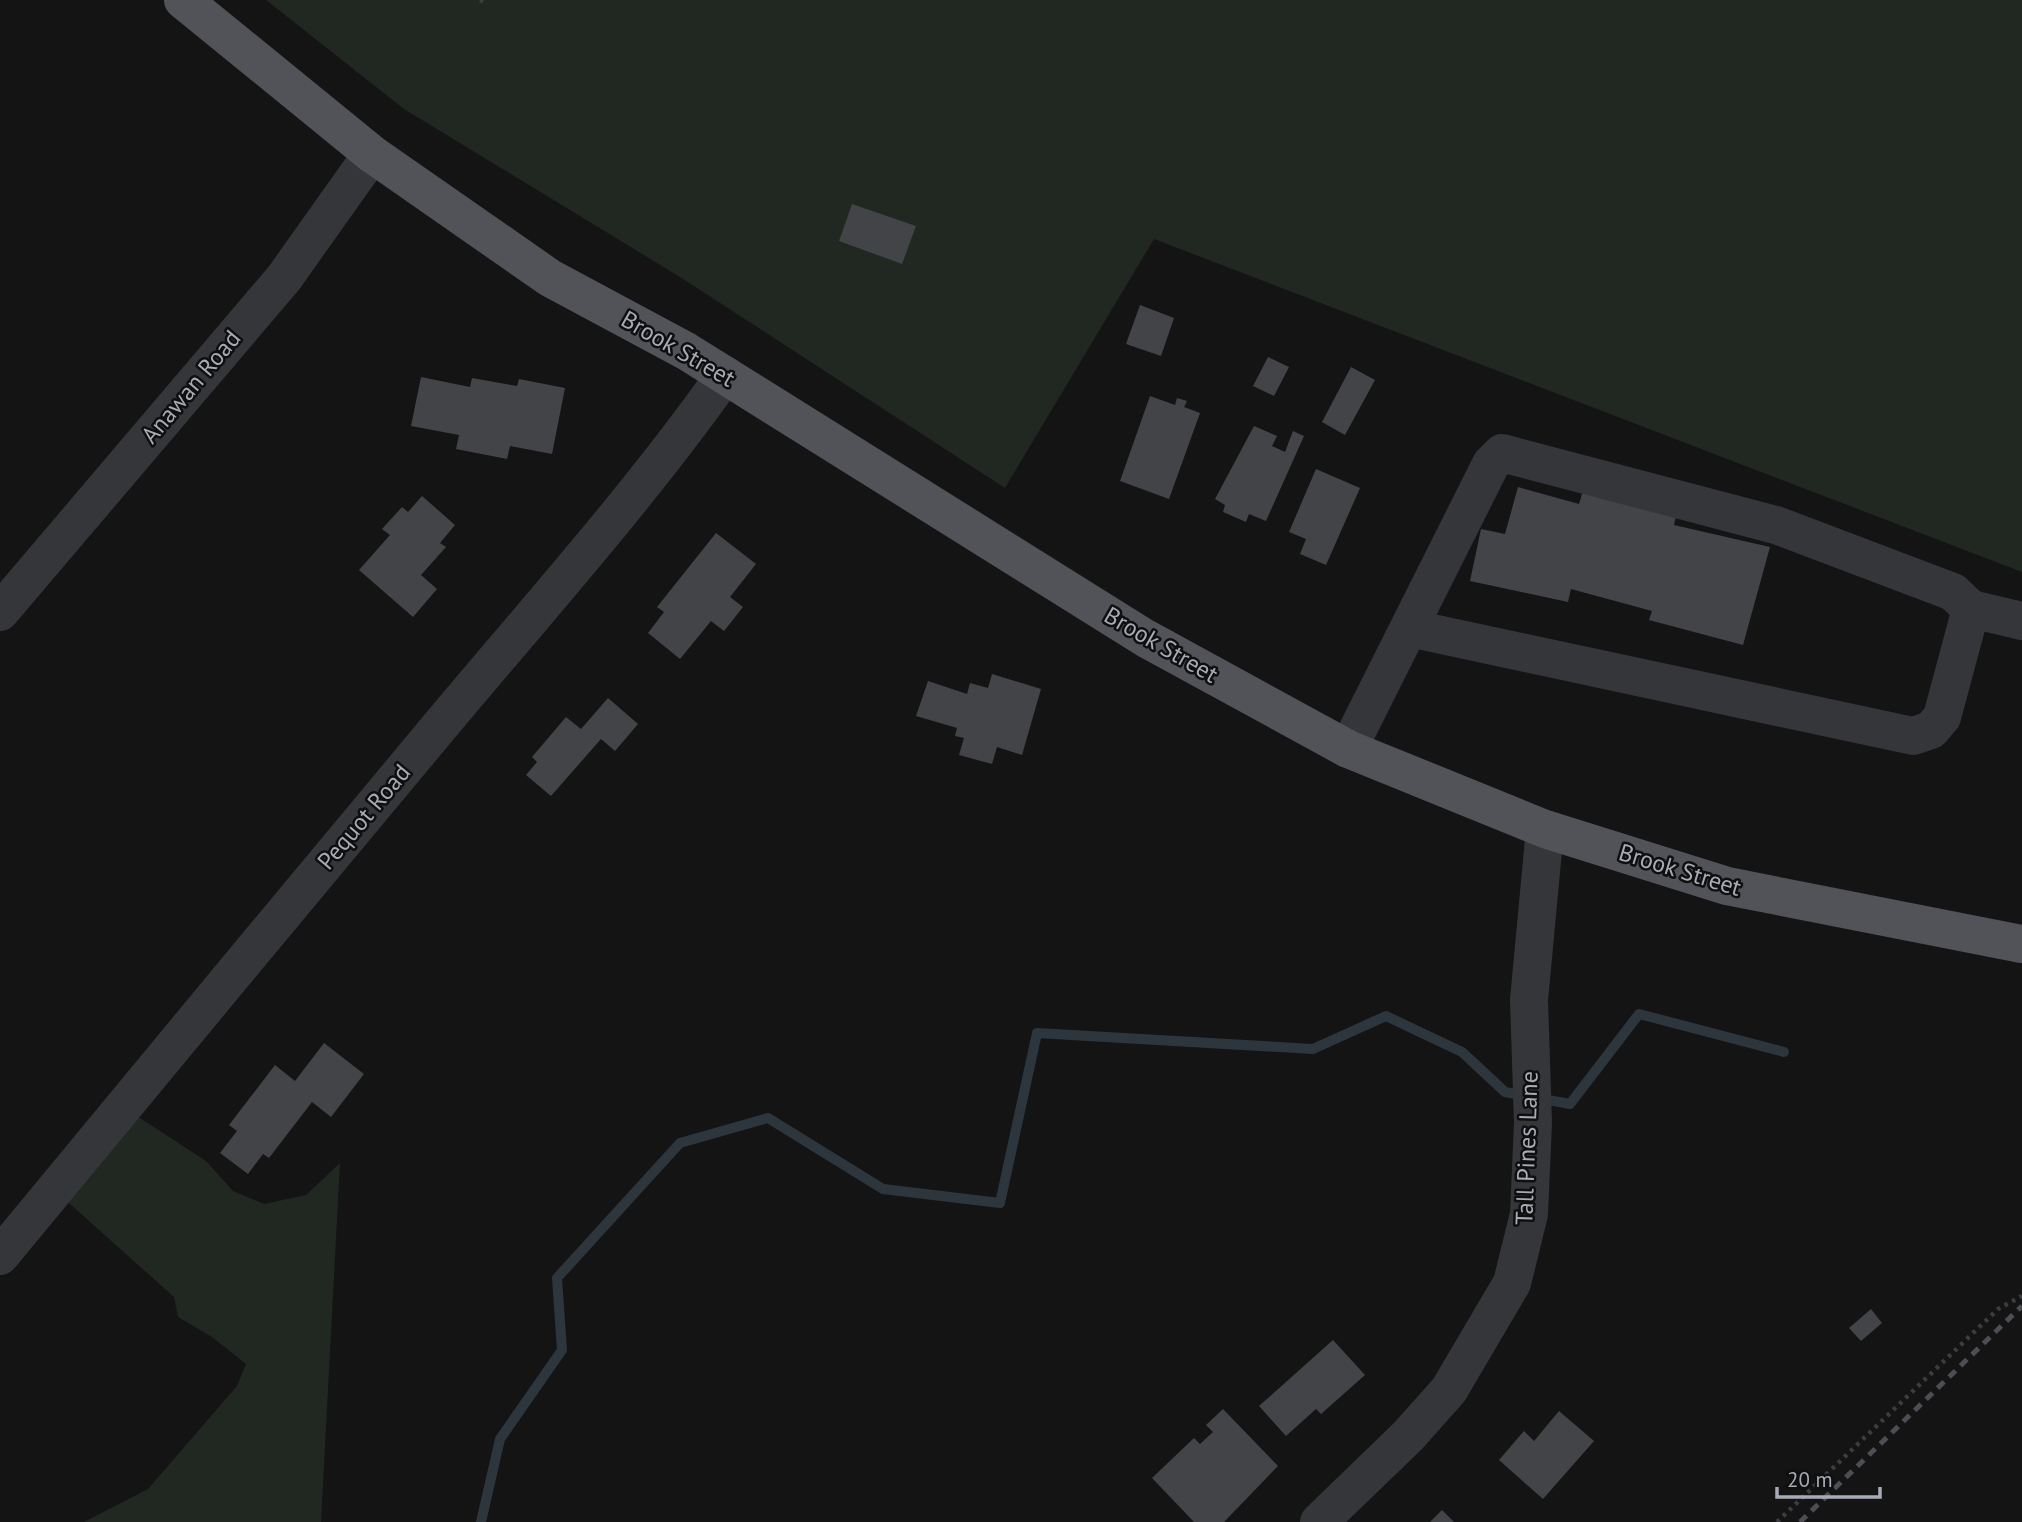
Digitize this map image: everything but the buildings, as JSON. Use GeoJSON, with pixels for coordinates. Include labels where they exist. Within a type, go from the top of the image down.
{"type":"FeatureCollection","features":[{"type":"Feature","properties":{"kind":"main road","name":"Brook Street"},"geometry":{"type":"LineString","coordinates":[[183,0],[377,158],[551,278],[686,351],[1145,638],[1348,749],[1545,829],[1727,886],[2022,944]]}},
{"type":"Feature","properties":{"kind":"street","name":"Anawan Road"},"geometry":{"type":"LineString","coordinates":[[0,612],[284,278],[377,158]]}},
{"type":"Feature","properties":{"kind":"street","name":"Pequot Road"},"geometry":{"type":"LineString","coordinates":[[0,1256],[413,757],[566,578],[682,436],[725,375]]}},
{"type":"Feature","properties":{"kind":"street"},"geometry":{"type":"LineString","coordinates":[[1348,749],[1491,464],[1502,453],[1776,525],[1952,592],[1971,609],[2022,621]]}},
{"type":"Feature","properties":{"kind":"street"},"geometry":{"type":"LineString","coordinates":[[1409,628],[1913,736],[1931,730],[1942,717],[1971,609]]}},
{"type":"Feature","properties":{"kind":"street","name":"Tall Pines Lane"},"geometry":{"type":"LineString","coordinates":[[1319,1522],[1408,1436],[1449,1390],[1513,1283],[1529,1214],[1534,1123],[1529,1000],[1545,829]]}},
{"type":"Feature","properties":{"kind":"path"},"geometry":{"type":"LineString","coordinates":[[1777,1522],[1998,1309],[2022,1296]]}},
{"type":"Feature","properties":{"kind":"shaded area"},"geometry":{"type":"Polygon","coordinates":[[[266,0],[2022,0],[2022,572],[1154,239],[1005,488],[680,277],[404,109],[266,0]]]}},
{"type":"Feature","properties":{"kind":"shaded area"},"geometry":{"type":"Polygon","coordinates":[[[134,1114],[206,1161],[233,1191],[264,1204],[306,1195],[340,1163],[321,1522],[84,1522],[148,1489],[237,1386],[246,1364],[212,1337],[178,1317],[174,1297],[65,1197],[134,1114]]]}},
{"type":"Feature","properties":{"kind":"waterway"},"geometry":{"type":"LineString","coordinates":[[481,1522],[500,1439],[562,1350],[557,1278],[680,1143],[768,1118],[883,1189],[1000,1203],[1037,1033],[1313,1049],[1386,1016],[1462,1052],[1505,1092],[1570,1104],[1639,1014],[1784,1052]]}},
{"type":"Feature","properties":{"kind":"railway"},"geometry":{"type":"LineString","coordinates":[[1800,1522],[2022,1306]]}}]}
